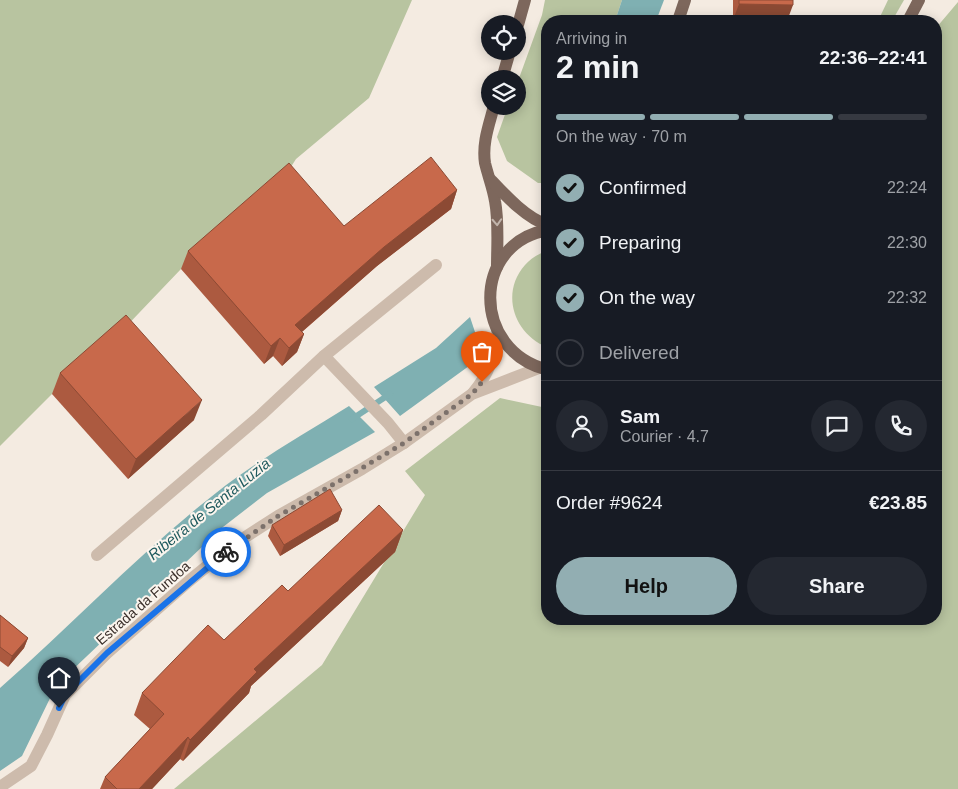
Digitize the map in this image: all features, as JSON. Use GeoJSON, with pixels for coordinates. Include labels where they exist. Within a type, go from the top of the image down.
{"type":"FeatureCollection","features":[{"type":"Feature","properties":{"kind":"main road"},"geometry":{"type":"LineString","coordinates":[[521,15],[525,0]]}},
{"type":"Feature","properties":{"kind":"main road"},"geometry":{"type":"LineString","coordinates":[[680,15],[685,0]]}},
{"type":"Feature","properties":{"kind":"main road"},"geometry":{"type":"LineString","coordinates":[[911,15],[919,0]]}},
{"type":"Feature","properties":{"kind":"main road"},"geometry":{"type":"LineString","coordinates":[[491,115],[485,137],[484,150],[498,224],[497,266],[490,298],[491,315],[504,343],[520,358],[541,368]]}},
{"type":"Feature","properties":{"kind":"main road"},"geometry":{"type":"LineString","coordinates":[[490,178],[505,195],[541,223]]}},
{"type":"Feature","properties":{"kind":"main road"},"geometry":{"type":"LineString","coordinates":[[497,266],[517,243],[541,230]]}},
{"type":"Feature","properties":{"kind":"lane"},"geometry":{"type":"LineString","coordinates":[[97,556],[261,415],[324,356],[436,265]]}},
{"type":"Feature","properties":{"kind":"lane"},"geometry":{"type":"LineString","coordinates":[[472,394],[482,382],[489,368],[496,344],[497,331]]}},
{"type":"Feature","properties":{"kind":"lane"},"geometry":{"type":"LineString","coordinates":[[324,356],[388,423],[404,443]]}},
{"type":"Feature","properties":{"kind":"lane"},"geometry":{"type":"LineString","coordinates":[[472,394],[541,370]]}},
{"type":"Feature","properties":{"kind":"lane","name":"Estrada da Fundoa"},"geometry":{"type":"LineString","coordinates":[[0,787],[31,766],[65,695],[107,653],[189,581],[241,540],[278,516],[404,443],[472,394]]}},
{"type":"Feature","properties":{"kind":"green space"},"geometry":{"type":"Polygon","coordinates":[[[0,0],[412,0],[369,98],[296,159],[282,181],[181,269],[118,335],[52,394],[0,446],[0,0]]]}},
{"type":"Feature","properties":{"kind":"green space"},"geometry":{"type":"Polygon","coordinates":[[[545,0],[622,0],[617,15],[542,15],[545,0]]]}},
{"type":"Feature","properties":{"kind":"green space"},"geometry":{"type":"Polygon","coordinates":[[[888,0],[904,0],[895,15],[881,15],[888,0]]]}},
{"type":"Feature","properties":{"kind":"green space"},"geometry":{"type":"Polygon","coordinates":[[[958,2],[958,789],[174,789],[322,665],[425,495],[405,471],[500,398],[541,407],[541,625],[942,625],[942,21],[958,2]]]}},
{"type":"Feature","properties":{"kind":"green space"},"geometry":{"type":"Polygon","coordinates":[[[541,18],[541,183],[538,183],[507,161],[497,137],[505,115],[526,115],[526,70],[522,70],[541,18]]]}},
{"type":"Feature","properties":{"kind":"green space"},"geometry":{"type":"Polygon","coordinates":[[[541,253],[541,344],[526,333],[519,323],[514,312],[512,300],[517,276],[532,258],[541,253]]]}},
{"type":"Feature","properties":{"kind":"water"},"geometry":{"type":"Polygon","coordinates":[[[622,0],[664,0],[658,15],[617,15],[622,0]]]}},
{"type":"Feature","properties":{"kind":"water"},"geometry":{"type":"Polygon","coordinates":[[[470,317],[480,347],[480,358],[400,416],[374,387],[436,348],[470,317]]]}},
{"type":"Feature","properties":{"kind":"water"},"geometry":{"type":"Polygon","coordinates":[[[349,406],[375,432],[267,493],[223,527],[67,675],[54,690],[22,756],[0,771],[0,688],[160,539],[216,493],[248,469],[349,406]]]}},
{"type":"Feature","properties":{"kind":"building"},"geometry":{"type":"Polygon","coordinates":[[[739,0],[793,0],[793,5],[739,4],[739,0]]]}},
{"type":"Feature","properties":{"kind":"building"},"geometry":{"type":"Polygon","coordinates":[[[431,157],[457,190],[384,247],[295,325],[304,334],[289,348],[280,338],[271,346],[188,251],[289,163],[344,226],[431,157]]]}},
{"type":"Feature","properties":{"kind":"building"},"geometry":{"type":"Polygon","coordinates":[[[126,315],[202,400],[136,459],[60,373],[126,315]]]}},
{"type":"Feature","properties":{"kind":"building"},"geometry":{"type":"Polygon","coordinates":[[[330,489],[342,510],[284,545],[272,525],[330,489]]]}},
{"type":"Feature","properties":{"kind":"building"},"geometry":{"type":"Polygon","coordinates":[[[379,505],[403,530],[254,669],[257,672],[190,740],[188,737],[139,789],[117,789],[105,777],[164,714],[142,693],[208,625],[224,640],[282,585],[288,591],[379,505]]]}},
{"type":"Feature","properties":{"kind":"building"},"geometry":{"type":"Polygon","coordinates":[[[0,615],[28,638],[12,656],[0,647],[0,615]]]}},
{"type":"Feature","properties":{"kind":"waterway","name":"Ribeira de Santa Luzia"},"geometry":{"type":"LineString","coordinates":[[352,419],[390,394]]}},
{"type":"Feature","properties":{"kind":"way so far"},"geometry":{"type":"LineString","coordinates":[[226,552],[233,545],[278,516],[404,443],[472,394],[482,382]]}},
{"type":"Feature","properties":{"kind":"route"},"geometry":{"type":"LineString","coordinates":[[59,708],[65,695],[107,653],[189,581],[226,552]]}}]}
